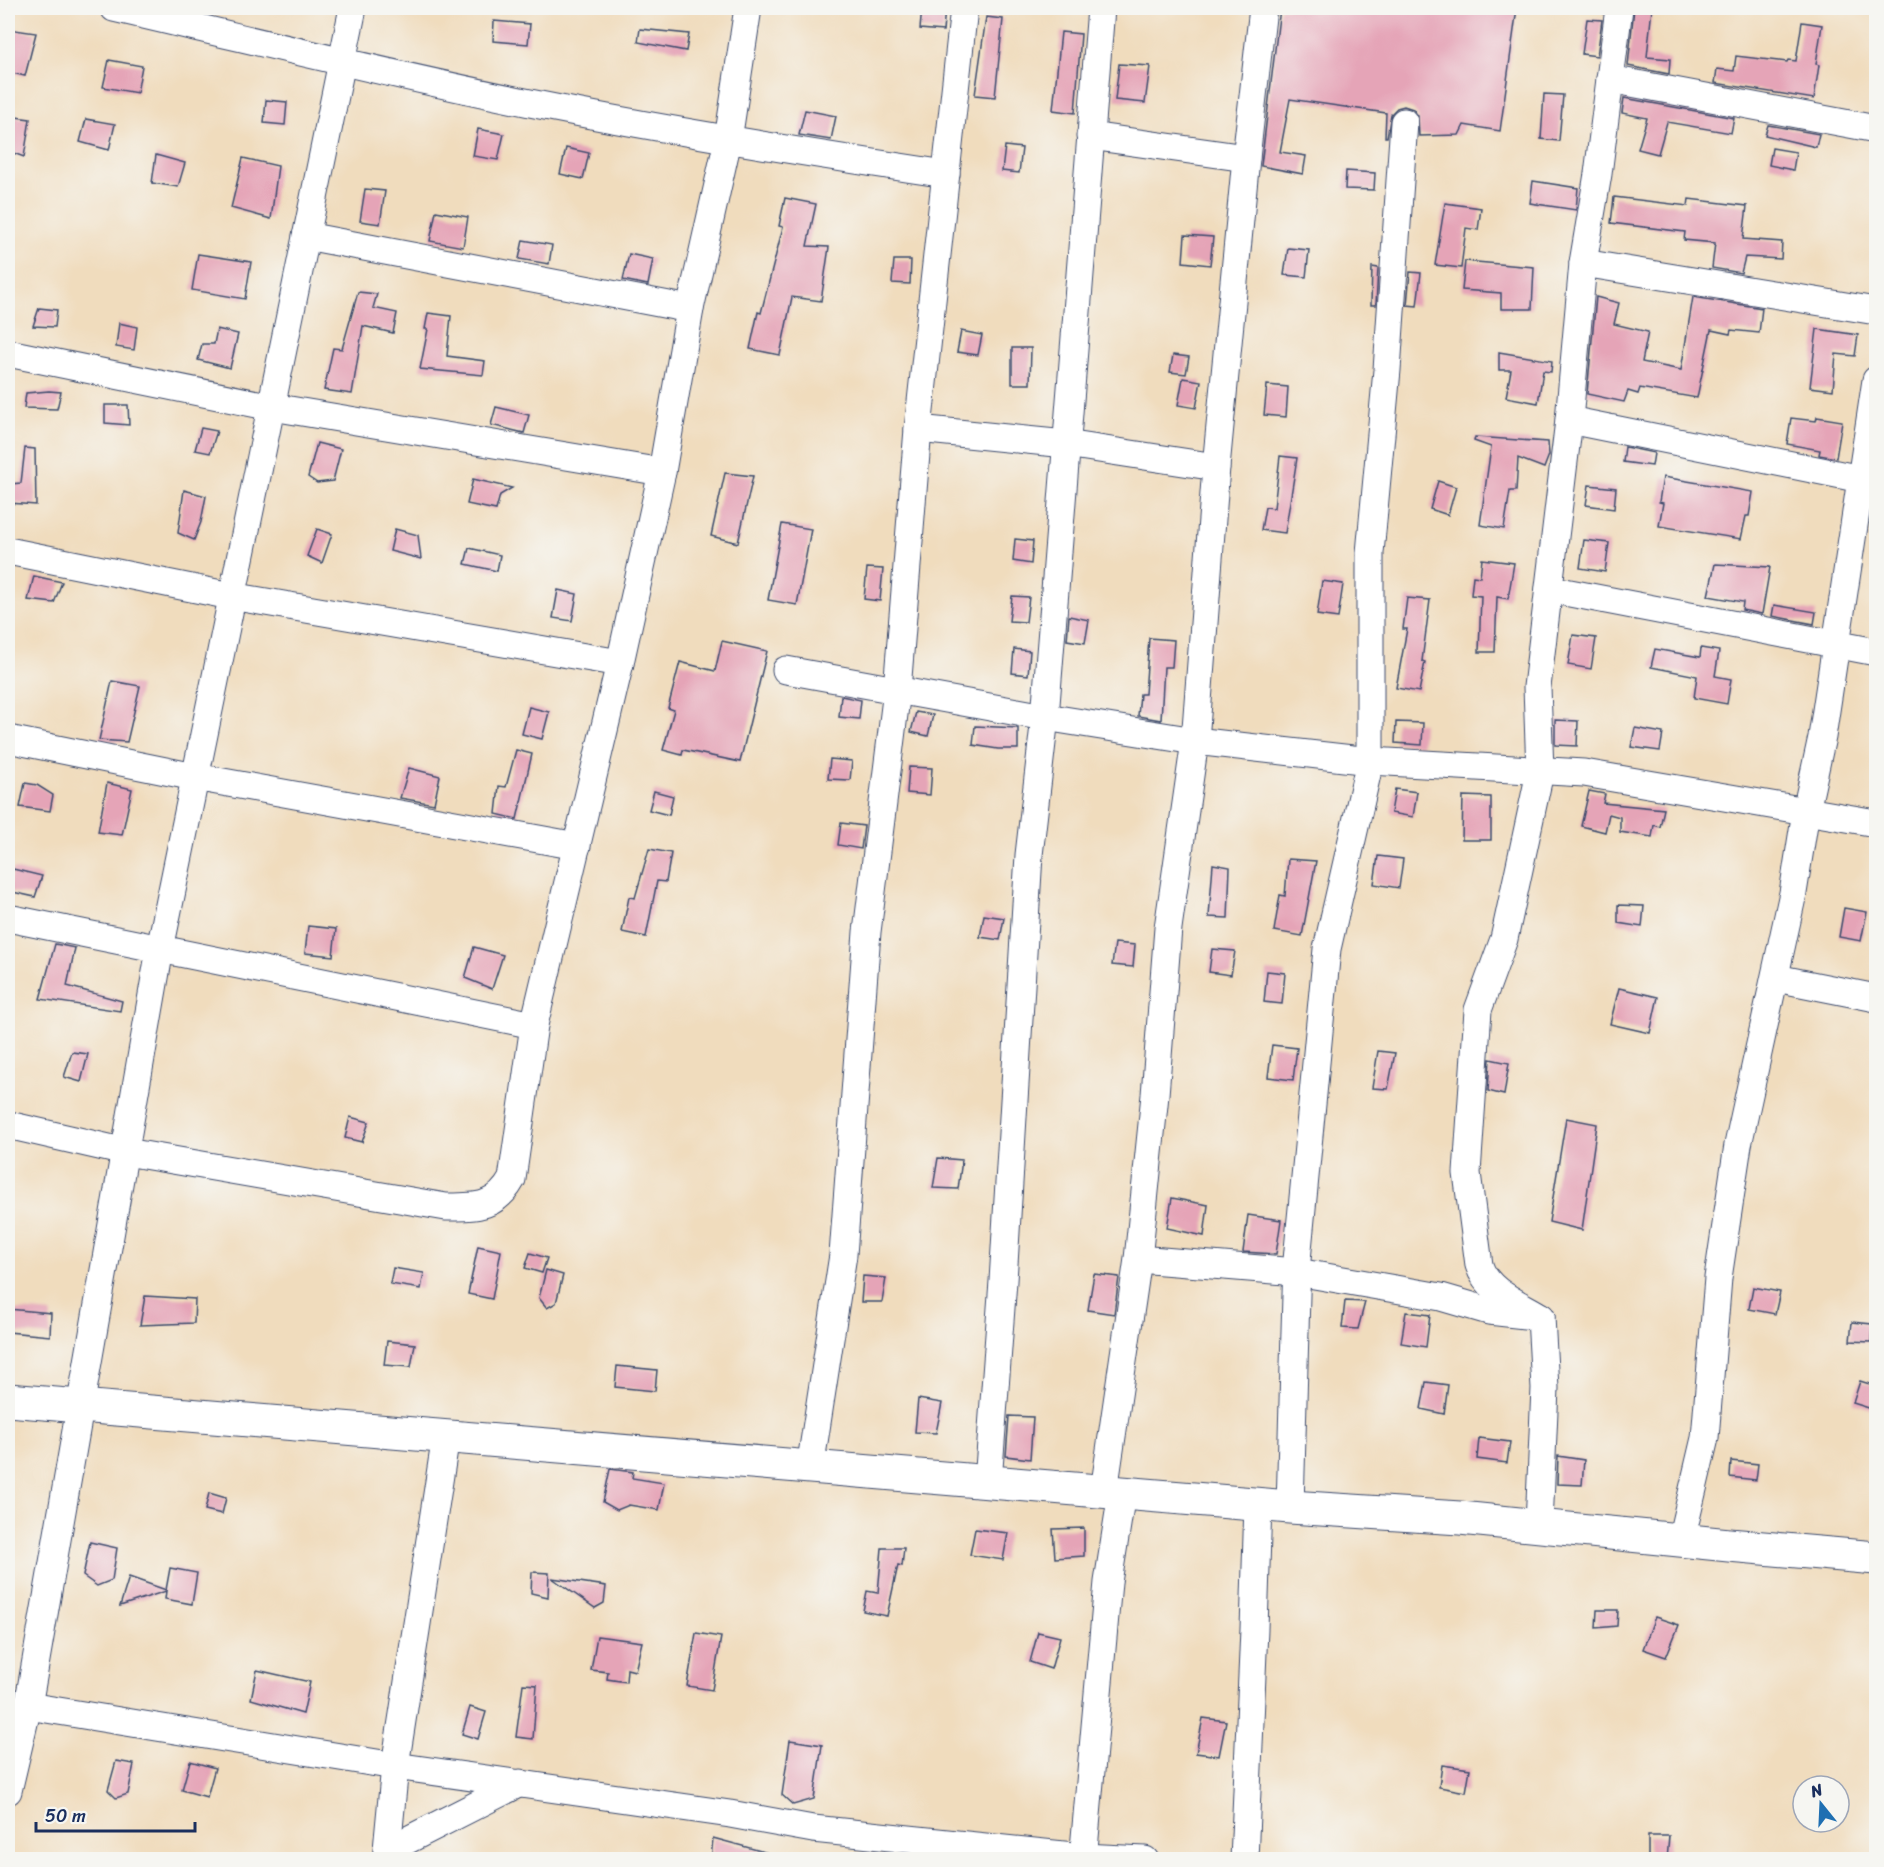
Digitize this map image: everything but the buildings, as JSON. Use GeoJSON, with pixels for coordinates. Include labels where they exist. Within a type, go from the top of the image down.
{"type":"FeatureCollection","features":[{"type":"Feature","properties":{"kind":"main road"},"geometry":{"type":"LineString","coordinates":[[8,1400],[810,1468],[1290,1507],[1460,1518],[1876,1558]]}},
{"type":"Feature","properties":{"kind":"street"},"geometry":{"type":"LineString","coordinates":[[114,8],[341,62],[530,103],[728,140],[946,174]]}},
{"type":"Feature","properties":{"kind":"street"},"geometry":{"type":"LineString","coordinates":[[8,1791],[28,1706],[160,949],[353,8]]}},
{"type":"Feature","properties":{"kind":"street"},"geometry":{"type":"LineString","coordinates":[[8,1125],[126,1152],[446,1207],[471,1207],[494,1201],[505,1192],[512,1179],[534,1025],[620,663],[662,472],[690,309],[728,140],[748,8]]}},
{"type":"Feature","properties":{"kind":"street"},"geometry":{"type":"LineString","coordinates":[[810,1468],[843,1255],[867,932],[897,690],[918,429],[964,8]]}},
{"type":"Feature","properties":{"kind":"street"},"geometry":{"type":"LineString","coordinates":[[988,1482],[1003,1281],[1029,855],[1045,717],[1101,8]]}},
{"type":"Feature","properties":{"kind":"street"},"geometry":{"type":"LineString","coordinates":[[1083,1858],[1108,1582],[1113,1492],[1155,1095],[1168,928],[1195,741],[1216,467],[1263,8]]}},
{"type":"Feature","properties":{"kind":"street"},"geometry":{"type":"LineString","coordinates":[[1541,1317],[1489,1285],[1482,1276],[1467,1173],[1478,1010],[1504,939],[1539,772],[1537,687],[1569,420],[1583,263],[1598,174],[1619,8]]}},
{"type":"Feature","properties":{"kind":"street"},"geometry":{"type":"LineString","coordinates":[[1610,79],[1876,129]]}},
{"type":"Feature","properties":{"kind":"street"},"geometry":{"type":"LineString","coordinates":[[1290,1507],[1297,1272],[1327,949],[1370,761],[1370,553],[1387,370],[1404,122]]}},
{"type":"Feature","properties":{"kind":"street"},"geometry":{"type":"LineString","coordinates":[[1090,136],[1246,158]]}},
{"type":"Feature","properties":{"kind":"street"},"geometry":{"type":"LineString","coordinates":[[306,236],[690,309]]}},
{"type":"Feature","properties":{"kind":"street"},"geometry":{"type":"LineString","coordinates":[[1583,263],[1876,311]]}},
{"type":"Feature","properties":{"kind":"street"},"geometry":{"type":"LineString","coordinates":[[8,353],[272,407],[662,472]]}},
{"type":"Feature","properties":{"kind":"street"},"geometry":{"type":"LineString","coordinates":[[1681,1540],[1705,1438],[1718,1278],[1738,1145],[1793,893],[1806,811],[1822,738],[1836,645],[1869,480],[1876,380]]}},
{"type":"Feature","properties":{"kind":"street"},"geometry":{"type":"LineString","coordinates":[[1569,420],[1869,480]]}},
{"type":"Feature","properties":{"kind":"street"},"geometry":{"type":"LineString","coordinates":[[918,429],[1066,444],[1216,467]]}},
{"type":"Feature","properties":{"kind":"street"},"geometry":{"type":"LineString","coordinates":[[8,551],[231,597],[620,663]]}},
{"type":"Feature","properties":{"kind":"street"},"geometry":{"type":"LineString","coordinates":[[1549,589],[1876,652]]}},
{"type":"Feature","properties":{"kind":"street"},"geometry":{"type":"LineString","coordinates":[[786,670],[1045,717],[1195,741],[1370,761],[1584,773],[1876,823]]}},
{"type":"Feature","properties":{"kind":"street"},"geometry":{"type":"LineString","coordinates":[[8,739],[195,777],[577,846]]}},
{"type":"Feature","properties":{"kind":"street"},"geometry":{"type":"LineString","coordinates":[[8,918],[534,1025]]}},
{"type":"Feature","properties":{"kind":"street"},"geometry":{"type":"LineString","coordinates":[[1776,978],[1876,998]]}},
{"type":"Feature","properties":{"kind":"street"},"geometry":{"type":"LineString","coordinates":[[1138,1259],[1210,1263],[1297,1272],[1441,1297],[1489,1311],[1541,1317]]}},
{"type":"Feature","properties":{"kind":"street"},"geometry":{"type":"LineString","coordinates":[[1539,1525],[1545,1388],[1541,1317]]}},
{"type":"Feature","properties":{"kind":"street"},"geometry":{"type":"LineString","coordinates":[[387,1855],[395,1766],[446,1436]]}},
{"type":"Feature","properties":{"kind":"street"},"geometry":{"type":"LineString","coordinates":[[1244,1860],[1258,1504]]}},
{"type":"Feature","properties":{"kind":"street"},"geometry":{"type":"LineString","coordinates":[[28,1706],[395,1766],[730,1814],[813,1829],[1083,1858],[1145,1860]]}},
{"type":"Feature","properties":{"kind":"street"},"geometry":{"type":"LineString","coordinates":[[387,1855],[520,1783]]}}]}
